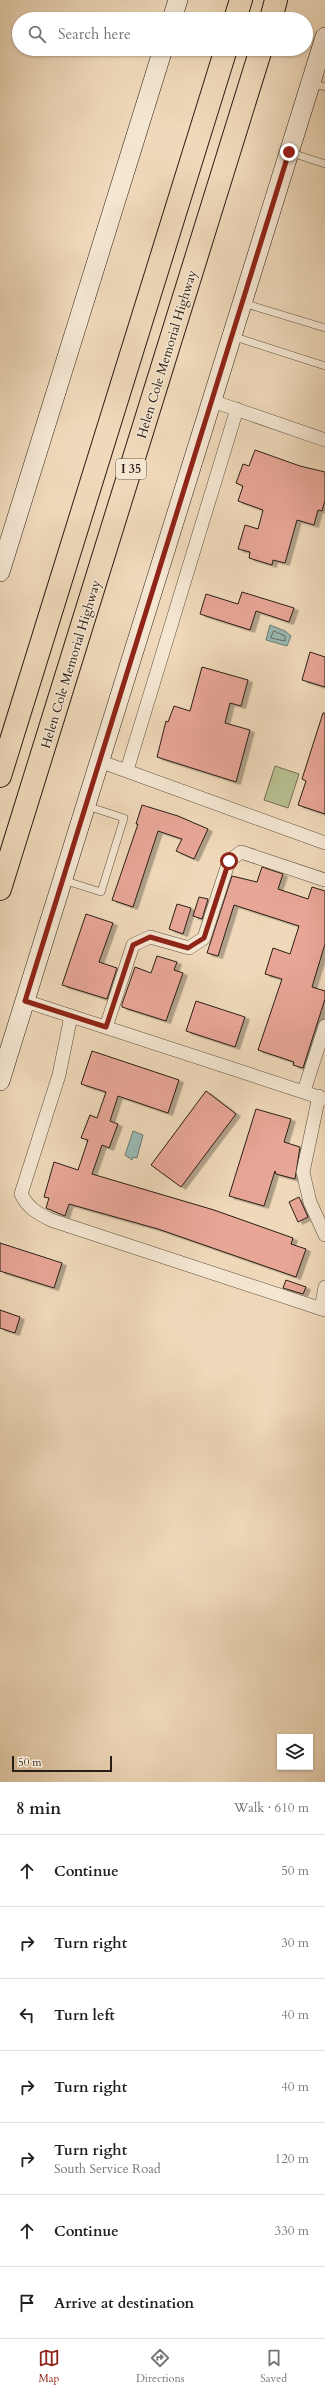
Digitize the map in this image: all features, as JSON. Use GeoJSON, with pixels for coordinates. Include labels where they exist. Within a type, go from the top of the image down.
{"type":"FeatureCollection","features":[{"type":"Feature","properties":{"kind":"highway"},"geometry":{"type":"LineString","coordinates":[[232,12],[233,0]]}},
{"type":"Feature","properties":{"kind":"highway"},"geometry":{"type":"LineString","coordinates":[[237,12],[241,0]]}},
{"type":"Feature","properties":{"kind":"highway","name":"I 35"},"geometry":{"type":"LineString","coordinates":[[0,776],[224,56]]}},
{"type":"Feature","properties":{"kind":"highway","name":"Helen Cole Memorial Highway"},"geometry":{"type":"LineString","coordinates":[[0,889],[259,56]]}},
{"type":"Feature","properties":{"kind":"main road"},"geometry":{"type":"LineString","coordinates":[[174,12],[178,0]]}},
{"type":"Feature","properties":{"kind":"main road"},"geometry":{"type":"LineString","coordinates":[[0,1082],[289,152],[318,85],[325,37]]}},
{"type":"Feature","properties":{"kind":"main road"},"geometry":{"type":"LineString","coordinates":[[0,572],[161,56]]}},
{"type":"Feature","properties":{"kind":"street"},"geometry":{"type":"LineString","coordinates":[[212,401],[325,440]]}},
{"type":"Feature","properties":{"kind":"street"},"geometry":{"type":"LineString","coordinates":[[127,770],[237,409]]}},
{"type":"Feature","properties":{"kind":"street"},"geometry":{"type":"LineString","coordinates":[[99,761],[325,843]]}},
{"type":"Feature","properties":{"kind":"street"},"geometry":{"type":"LineString","coordinates":[[106,1027],[133,945],[150,937],[188,948],[204,938],[229,861],[241,852],[325,880]]}},
{"type":"Feature","properties":{"kind":"street"},"geometry":{"type":"LineString","coordinates":[[25,1001],[322,1097],[303,1172],[310,1202],[325,1235]]}},
{"type":"Feature","properties":{"kind":"street"},"geometry":{"type":"LineString","coordinates":[[71,1016],[59,1075],[21,1194],[25,1202],[34,1212],[51,1220],[323,1310],[325,1287]]}},
{"type":"Feature","properties":{"kind":"street"},"geometry":{"type":"LineString","coordinates":[[304,1091],[325,1026]]}},
{"type":"Feature","properties":{"kind":"lane"},"geometry":{"type":"LineString","coordinates":[[289,152],[325,164]]}},
{"type":"Feature","properties":{"kind":"lane"},"geometry":{"type":"LineString","coordinates":[[242,302],[325,328]]}},
{"type":"Feature","properties":{"kind":"lane"},"geometry":{"type":"LineString","coordinates":[[232,336],[325,366]]}},
{"type":"Feature","properties":{"kind":"lane"},"geometry":{"type":"LineString","coordinates":[[62,880],[101,892],[124,818],[86,806]]}},
{"type":"Feature","properties":{"kind":"green space"},"geometry":{"type":"Polygon","coordinates":[[[275,766],[299,774],[288,808],[264,800],[275,766]]]}},
{"type":"Feature","properties":{"kind":"water"},"geometry":{"type":"Polygon","coordinates":[[[270,625],[285,631],[291,636],[287,646],[266,640],[270,625]]]}},
{"type":"Feature","properties":{"kind":"water"},"geometry":{"type":"Polygon","coordinates":[[[133,1131],[143,1135],[137,1158],[133,1157],[132,1160],[125,1155],[133,1131]]]}},
{"type":"Feature","properties":{"kind":"building"},"geometry":{"type":"Polygon","coordinates":[[[255,450],[300,466],[325,472],[325,500],[322,511],[318,510],[314,525],[297,520],[285,563],[273,560],[272,565],[249,558],[250,552],[238,549],[245,525],[258,529],[263,510],[238,501],[243,486],[236,483],[243,464],[249,466],[255,450]]]}},
{"type":"Feature","properties":{"kind":"building"},"geometry":{"type":"Polygon","coordinates":[[[242,592],[294,608],[289,622],[256,611],[250,630],[200,614],[206,594],[238,604],[242,592]]]}},
{"type":"Feature","properties":{"kind":"building"},"geometry":{"type":"Polygon","coordinates":[[[310,652],[325,657],[325,687],[302,680],[310,652]]]}},
{"type":"Feature","properties":{"kind":"building"},"geometry":{"type":"Polygon","coordinates":[[[202,667],[248,680],[241,706],[230,703],[225,723],[250,730],[236,782],[157,757],[166,721],[168,722],[174,706],[190,711],[202,667]]]}},
{"type":"Feature","properties":{"kind":"building"},"geometry":{"type":"Polygon","coordinates":[[[323,713],[325,713],[325,814],[298,805],[306,781],[302,779],[323,713]]]}},
{"type":"Feature","properties":{"kind":"building"},"geometry":{"type":"Polygon","coordinates":[[[142,805],[178,816],[208,829],[194,859],[176,851],[182,839],[158,831],[133,907],[112,900],[138,824],[136,824],[142,805]]]}},
{"type":"Feature","properties":{"kind":"building"},"geometry":{"type":"Polygon","coordinates":[[[262,867],[283,874],[278,889],[308,899],[312,887],[325,891],[325,944],[312,987],[325,991],[325,999],[303,1068],[293,1065],[294,1062],[258,1050],[282,979],[265,974],[273,948],[290,954],[299,926],[234,905],[218,956],[207,953],[232,876],[257,882],[262,867]]]}},
{"type":"Feature","properties":{"kind":"building"},"geometry":{"type":"Polygon","coordinates":[[[199,897],[208,899],[202,919],[193,916],[199,897]]]}},
{"type":"Feature","properties":{"kind":"building"},"geometry":{"type":"Polygon","coordinates":[[[177,904],[191,908],[183,934],[169,929],[177,904]]]}},
{"type":"Feature","properties":{"kind":"building"},"geometry":{"type":"Polygon","coordinates":[[[86,914],[113,923],[99,962],[117,968],[107,999],[62,985],[86,914]]]}},
{"type":"Feature","properties":{"kind":"building"},"geometry":{"type":"Polygon","coordinates":[[[157,956],[177,962],[174,970],[183,973],[166,1021],[122,1007],[135,967],[151,973],[157,956]]]}},
{"type":"Feature","properties":{"kind":"building"},"geometry":{"type":"Polygon","coordinates":[[[196,1001],[245,1017],[235,1047],[186,1031],[196,1001]]]}},
{"type":"Feature","properties":{"kind":"building"},"geometry":{"type":"Polygon","coordinates":[[[92,1051],[179,1080],[168,1113],[118,1096],[110,1121],[118,1124],[109,1148],[102,1145],[92,1174],[214,1210],[293,1238],[291,1244],[306,1249],[296,1277],[158,1229],[69,1204],[65,1216],[46,1208],[49,1198],[44,1197],[54,1162],[78,1170],[88,1140],[81,1138],[90,1115],[97,1118],[106,1092],[81,1084],[92,1051]]]}},
{"type":"Feature","properties":{"kind":"building"},"geometry":{"type":"Polygon","coordinates":[[[206,1091],[236,1114],[181,1187],[151,1165],[206,1091]]]}},
{"type":"Feature","properties":{"kind":"building"},"geometry":{"type":"Polygon","coordinates":[[[256,1109],[291,1119],[284,1142],[300,1147],[295,1179],[276,1174],[275,1171],[264,1206],[229,1196],[256,1109]]]}},
{"type":"Feature","properties":{"kind":"building"},"geometry":{"type":"Polygon","coordinates":[[[299,1197],[308,1217],[298,1222],[289,1202],[299,1197]]]}},
{"type":"Feature","properties":{"kind":"building"},"geometry":{"type":"Polygon","coordinates":[[[0,1243],[62,1263],[54,1288],[0,1271],[0,1243]]]}},
{"type":"Feature","properties":{"kind":"building"},"geometry":{"type":"Polygon","coordinates":[[[286,1280],[306,1287],[303,1294],[283,1288],[286,1280]]]}},
{"type":"Feature","properties":{"kind":"building"},"geometry":{"type":"Polygon","coordinates":[[[0,1310],[20,1317],[15,1333],[0,1328],[0,1310]]]}},
{"type":"Feature","properties":{"kind":"route"},"geometry":{"type":"LineString","coordinates":[[229,861],[204,938],[188,948],[150,937],[133,945],[106,1027],[25,1001],[289,152]]}}]}
